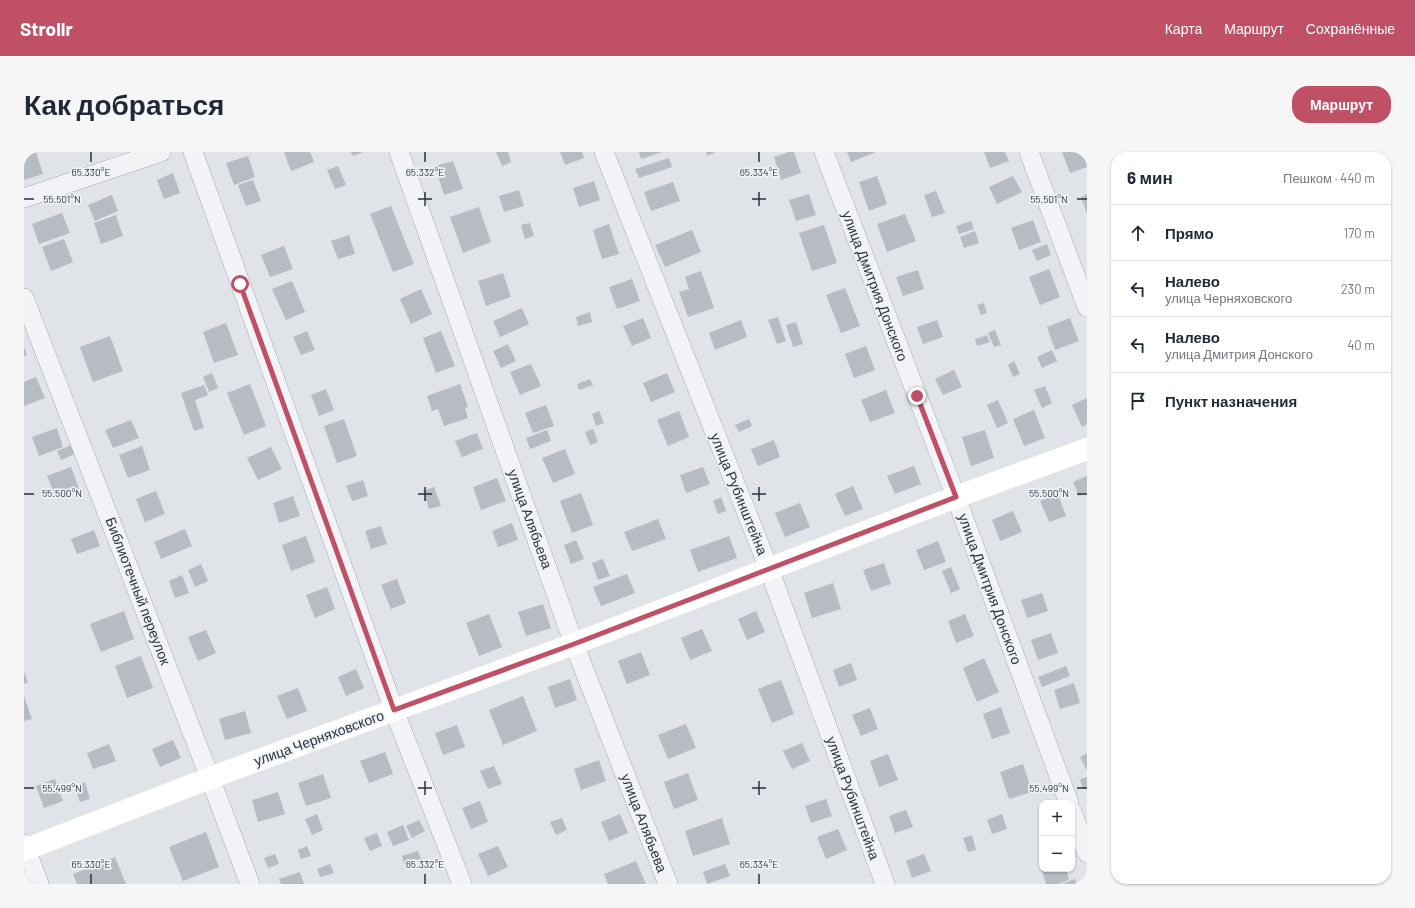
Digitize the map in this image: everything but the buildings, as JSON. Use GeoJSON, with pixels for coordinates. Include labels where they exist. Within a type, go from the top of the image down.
{"type":"FeatureCollection","features":[{"type":"Feature","properties":{"kind":"street"},"geometry":{"type":"LineString","coordinates":[[24,198],[161,152]]}},
{"type":"Feature","properties":{"kind":"street"},"geometry":{"type":"LineString","coordinates":[[193,152],[394,710],[462,884]]}},
{"type":"Feature","properties":{"kind":"street","name":"улица Алябьева"},"geometry":{"type":"LineString","coordinates":[[399,152],[574,644],[668,884]]}},
{"type":"Feature","properties":{"kind":"street","name":"улица Рубинштейна"},"geometry":{"type":"LineString","coordinates":[[604,152],[769,570],[885,884]]}},
{"type":"Feature","properties":{"kind":"street","name":"улица Дмитрия Донского"},"geometry":{"type":"LineString","coordinates":[[824,152],[956,497],[1067,800]]}},
{"type":"Feature","properties":{"kind":"street"},"geometry":{"type":"LineString","coordinates":[[1029,152],[1087,307]]}},
{"type":"Feature","properties":{"kind":"street","name":"Библиотечный переулок"},"geometry":{"type":"LineString","coordinates":[[24,298],[250,884]]}},
{"type":"Feature","properties":{"kind":"street","name":"улица Черняховского"},"geometry":{"type":"LineString","coordinates":[[25,848],[574,644],[956,497],[1087,449]]}},
{"type":"Feature","properties":{"kind":"street"},"geometry":{"type":"LineString","coordinates":[[1075,820],[1087,853]]}},
{"type":"Feature","properties":{"kind":"street"},"geometry":{"type":"LineString","coordinates":[[25,848],[39,884]]}},
{"type":"Feature","properties":{"kind":"route"},"geometry":{"type":"LineString","coordinates":[[240,284],[394,710],[574,644],[956,497],[917,396]]}}]}
